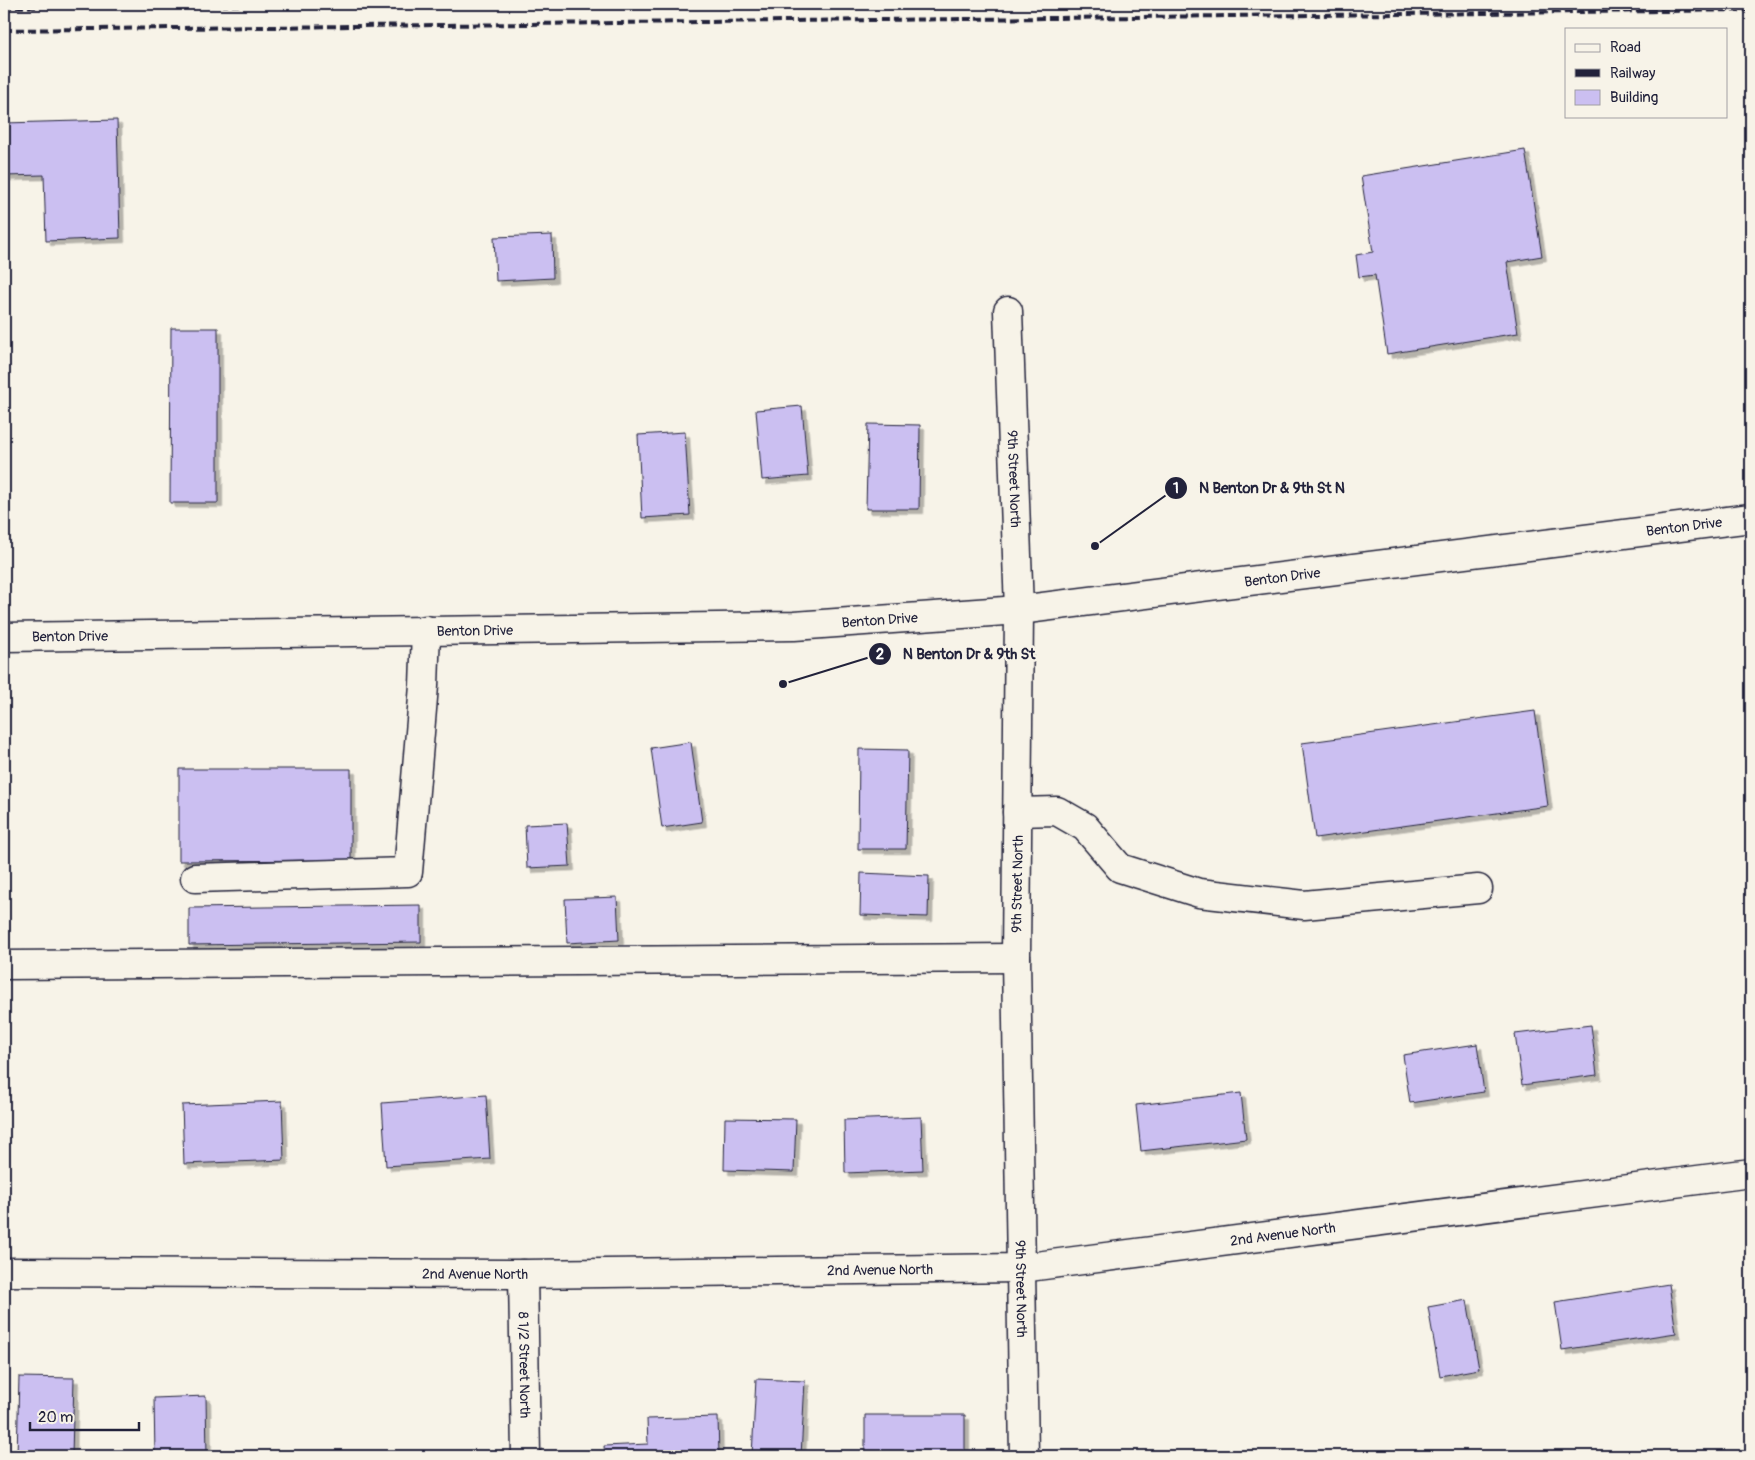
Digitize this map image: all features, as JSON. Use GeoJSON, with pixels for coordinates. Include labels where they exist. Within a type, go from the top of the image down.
{"type":"FeatureCollection","features":[{"type":"Feature","properties":{"kind":"street","name":"9th Street North"},"geometry":{"type":"LineString","coordinates":[[1008,311],[1019,610],[1016,958],[1024,1456]]}},
{"type":"Feature","properties":{"kind":"street","name":"Benton Drive"},"geometry":{"type":"LineString","coordinates":[[4,637],[794,626],[1019,610],[1751,518]]}},
{"type":"Feature","properties":{"kind":"street"},"geometry":{"type":"LineString","coordinates":[[195,878],[408,872],[424,686],[426,630]]}},
{"type":"Feature","properties":{"kind":"street"},"geometry":{"type":"LineString","coordinates":[[1017,812],[1057,811],[1085,827],[1120,868],[1199,893],[1304,905],[1478,888]]}},
{"type":"Feature","properties":{"kind":"street"},"geometry":{"type":"LineString","coordinates":[[4,965],[1016,958]]}},
{"type":"Feature","properties":{"kind":"street","name":"2nd Avenue North"},"geometry":{"type":"LineString","coordinates":[[4,1272],[523,1274],[1021,1268],[1751,1173]]}},
{"type":"Feature","properties":{"kind":"street","name":"8 1/2 Street North"},"geometry":{"type":"LineString","coordinates":[[523,1274],[526,1456]]}},
{"type":"Feature","properties":{"kind":"building"},"geometry":{"type":"Polygon","coordinates":[[[117,120],[120,238],[46,241],[44,175],[4,176],[4,123],[117,120]]]}},
{"type":"Feature","properties":{"kind":"building"},"geometry":{"type":"Polygon","coordinates":[[[1525,150],[1542,256],[1507,262],[1518,333],[1387,354],[1375,275],[1359,277],[1356,255],[1373,252],[1361,176],[1525,150]]]}},
{"type":"Feature","properties":{"kind":"building"},"geometry":{"type":"Polygon","coordinates":[[[552,235],[553,278],[496,281],[494,237],[552,235]]]}},
{"type":"Feature","properties":{"kind":"building"},"geometry":{"type":"Polygon","coordinates":[[[171,328],[218,328],[218,503],[170,503],[171,328]]]}},
{"type":"Feature","properties":{"kind":"building"},"geometry":{"type":"Polygon","coordinates":[[[802,406],[808,476],[762,480],[756,410],[802,406]]]}},
{"type":"Feature","properties":{"kind":"building"},"geometry":{"type":"Polygon","coordinates":[[[868,424],[920,425],[919,509],[866,509],[868,424]]]}},
{"type":"Feature","properties":{"kind":"building"},"geometry":{"type":"Polygon","coordinates":[[[685,432],[690,515],[642,518],[638,435],[685,432]]]}},
{"type":"Feature","properties":{"kind":"building"},"geometry":{"type":"Polygon","coordinates":[[[1535,711],[1548,806],[1315,838],[1302,743],[1535,711]]]}},
{"type":"Feature","properties":{"kind":"building"},"geometry":{"type":"Polygon","coordinates":[[[691,742],[702,822],[662,828],[651,748],[691,742]]]}},
{"type":"Feature","properties":{"kind":"building"},"geometry":{"type":"Polygon","coordinates":[[[859,749],[908,750],[906,849],[858,849],[859,749]]]}},
{"type":"Feature","properties":{"kind":"building"},"geometry":{"type":"Polygon","coordinates":[[[179,769],[351,769],[351,860],[179,861],[179,769]]]}},
{"type":"Feature","properties":{"kind":"building"},"geometry":{"type":"Polygon","coordinates":[[[567,823],[570,866],[527,868],[525,825],[567,823]]]}},
{"type":"Feature","properties":{"kind":"building"},"geometry":{"type":"Polygon","coordinates":[[[861,873],[929,876],[928,917],[860,915],[861,873]]]}},
{"type":"Feature","properties":{"kind":"building"},"geometry":{"type":"Polygon","coordinates":[[[617,897],[619,940],[567,943],[565,899],[617,897]]]}},
{"type":"Feature","properties":{"kind":"building"},"geometry":{"type":"Polygon","coordinates":[[[421,905],[421,942],[189,945],[189,908],[421,905]]]}},
{"type":"Feature","properties":{"kind":"building"},"geometry":{"type":"Polygon","coordinates":[[[1591,1025],[1597,1075],[1522,1085],[1515,1034],[1591,1025]]]}},
{"type":"Feature","properties":{"kind":"building"},"geometry":{"type":"Polygon","coordinates":[[[1477,1044],[1484,1092],[1410,1103],[1403,1055],[1477,1044]]]}},
{"type":"Feature","properties":{"kind":"building"},"geometry":{"type":"Polygon","coordinates":[[[1241,1093],[1246,1139],[1141,1151],[1136,1105],[1241,1093]]]}},
{"type":"Feature","properties":{"kind":"building"},"geometry":{"type":"Polygon","coordinates":[[[486,1095],[490,1159],[386,1166],[382,1103],[486,1095]]]}},
{"type":"Feature","properties":{"kind":"building"},"geometry":{"type":"Polygon","coordinates":[[[282,1101],[284,1160],[184,1164],[182,1105],[282,1101]]]}},
{"type":"Feature","properties":{"kind":"building"},"geometry":{"type":"Polygon","coordinates":[[[921,1117],[923,1170],[845,1173],[844,1120],[921,1117]]]}},
{"type":"Feature","properties":{"kind":"building"},"geometry":{"type":"Polygon","coordinates":[[[725,1118],[796,1119],[794,1172],[724,1170],[725,1118]]]}},
{"type":"Feature","properties":{"kind":"building"},"geometry":{"type":"Polygon","coordinates":[[[1669,1284],[1676,1333],[1562,1350],[1555,1302],[1669,1284]]]}},
{"type":"Feature","properties":{"kind":"building"},"geometry":{"type":"Polygon","coordinates":[[[1467,1300],[1479,1369],[1440,1376],[1428,1307],[1467,1300]]]}},
{"type":"Feature","properties":{"kind":"building"},"geometry":{"type":"Polygon","coordinates":[[[19,1377],[74,1378],[72,1456],[17,1456],[19,1377]]]}},
{"type":"Feature","properties":{"kind":"building"},"geometry":{"type":"Polygon","coordinates":[[[756,1379],[805,1381],[801,1456],[752,1456],[756,1379]]]}},
{"type":"Feature","properties":{"kind":"building"},"geometry":{"type":"Polygon","coordinates":[[[206,1396],[207,1456],[155,1456],[154,1398],[206,1396]]]}},
{"type":"Feature","properties":{"kind":"building"},"geometry":{"type":"Polygon","coordinates":[[[865,1415],[965,1415],[965,1456],[865,1456],[865,1415]]]}},
{"type":"Feature","properties":{"kind":"building"},"geometry":{"type":"Polygon","coordinates":[[[718,1417],[719,1456],[605,1456],[604,1446],[648,1444],[647,1419],[718,1417]]]}},
{"type":"Feature","properties":{"kind":"railway"},"geometry":{"type":"LineString","coordinates":[[4,7],[337,4]]}},
{"type":"Feature","properties":{"kind":"railway"},"geometry":{"type":"LineString","coordinates":[[4,30],[1751,10]]}},
{"type":"Feature","properties":{"kind":"place","name":"N Benton Dr & 9th St N"},"geometry":{"type":"Point","coordinates":[1095,546]}},
{"type":"Feature","properties":{"kind":"place","name":"N Benton Dr & 9th St"},"geometry":{"type":"Point","coordinates":[783,684]}}]}
